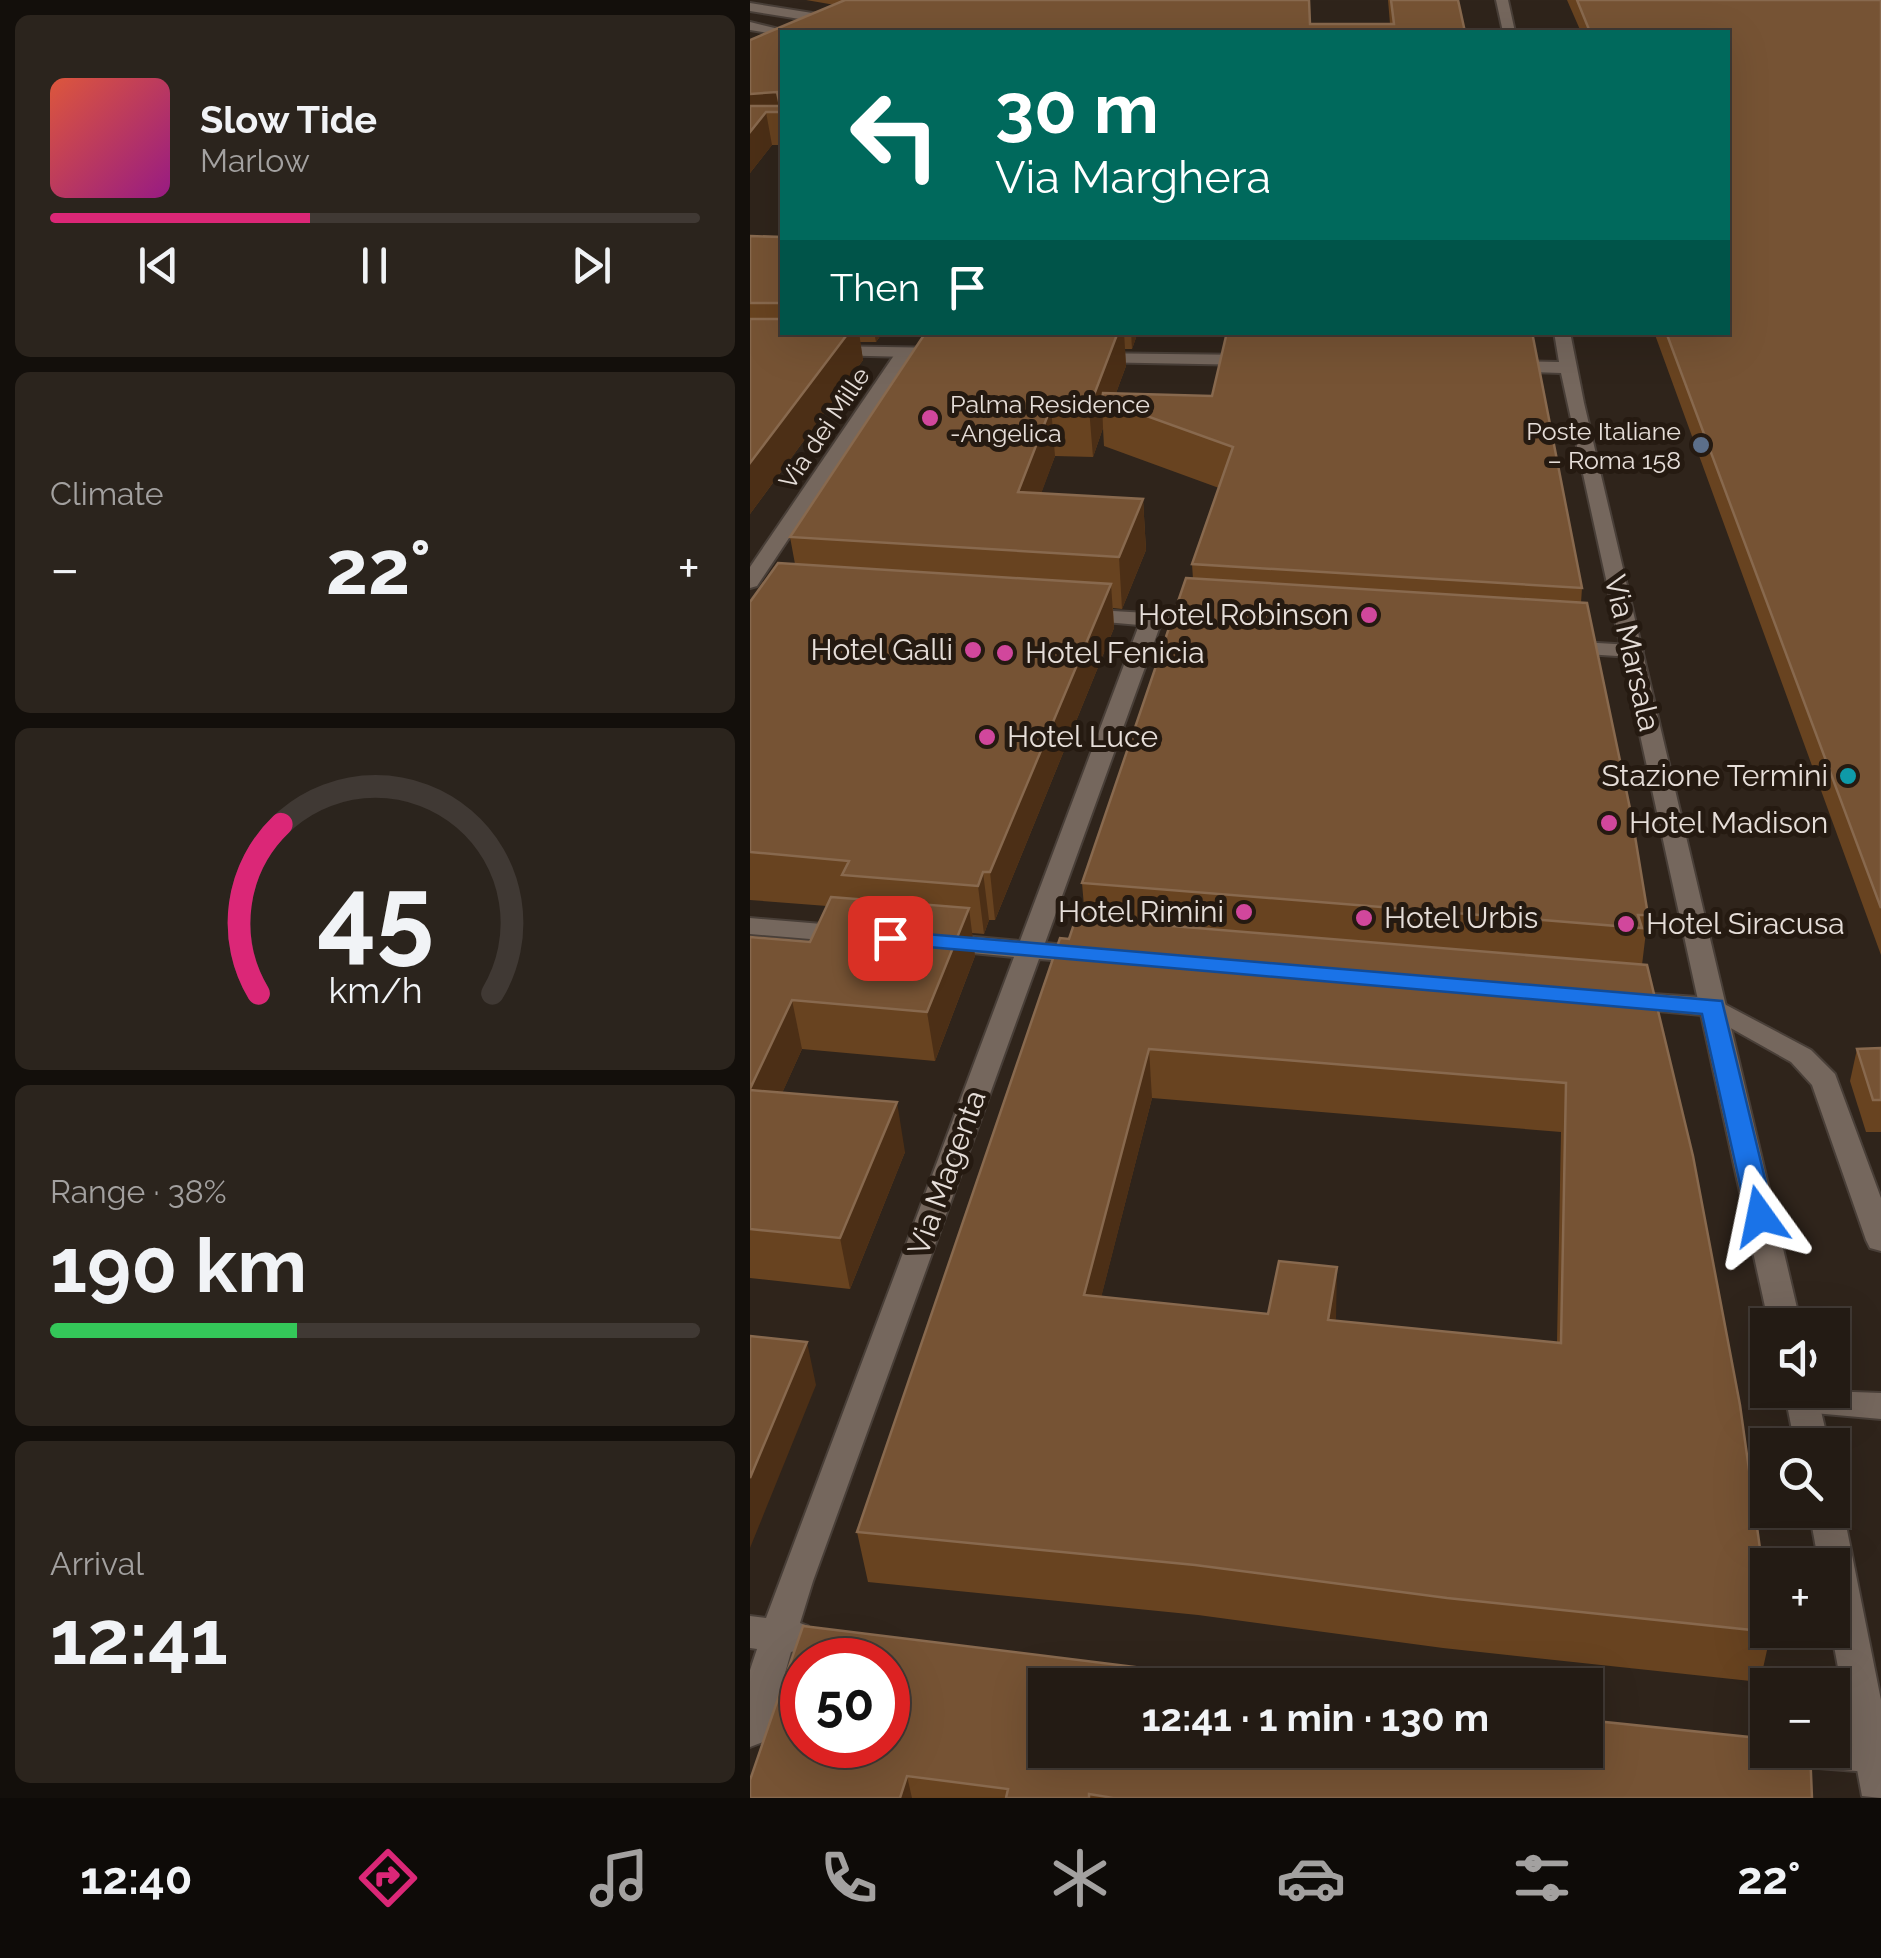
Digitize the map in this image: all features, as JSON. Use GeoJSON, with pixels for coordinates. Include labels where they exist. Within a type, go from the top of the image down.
{"type":"FeatureCollection","features":[{"type":"Feature","properties":{"kind":"street"},"geometry":{"type":"LineString","coordinates":[[1502,0],[1509,30]]}},
{"type":"Feature","properties":{"kind":"street"},"geometry":{"type":"LineString","coordinates":[[750,6],[831,20]]}},
{"type":"Feature","properties":{"kind":"street"},"geometry":{"type":"LineString","coordinates":[[807,30],[849,12]]}},
{"type":"Feature","properties":{"kind":"street"},"geometry":{"type":"LineString","coordinates":[[750,26],[780,31]]}},
{"type":"Feature","properties":{"kind":"street"},"geometry":{"type":"LineString","coordinates":[[766,48],[780,41]]}},
{"type":"Feature","properties":{"kind":"street","name":"Via Marsala"},"geometry":{"type":"LineString","coordinates":[[1563,335],[1574,403],[1781,1308]]}},
{"type":"Feature","properties":{"kind":"street"},"geometry":{"type":"LineString","coordinates":[[806,350],[962,354]]}},
{"type":"Feature","properties":{"kind":"street","name":"Via dei Mille"},"geometry":{"type":"LineString","coordinates":[[750,582],[905,352]]}},
{"type":"Feature","properties":{"kind":"street"},"geometry":{"type":"LineString","coordinates":[[1076,356],[1271,361]]}},
{"type":"Feature","properties":{"kind":"street"},"geometry":{"type":"LineString","coordinates":[[1490,366],[1570,368]]}},
{"type":"Feature","properties":{"kind":"street"},"geometry":{"type":"LineString","coordinates":[[1056,614],[1192,622]]}},
{"type":"Feature","properties":{"kind":"street","name":"Via Magenta"},"geometry":{"type":"LineString","coordinates":[[750,1730],[766,1634],[794,1581],[1152,620]]}},
{"type":"Feature","properties":{"kind":"street"},"geometry":{"type":"LineString","coordinates":[[1550,646],[1632,651]]}},
{"type":"Feature","properties":{"kind":"street"},"geometry":{"type":"LineString","coordinates":[[750,926],[880,937]]}},
{"type":"Feature","properties":{"kind":"street"},"geometry":{"type":"LineString","coordinates":[[918,940],[1109,956]]}},
{"type":"Feature","properties":{"kind":"street"},"geometry":{"type":"LineString","coordinates":[[1605,999],[1713,1007],[1801,1056],[1825,1081],[1881,1240]]}},
{"type":"Feature","properties":{"kind":"street"},"geometry":{"type":"LineString","coordinates":[[1850,1402],[1881,1406]]}},
{"type":"Feature","properties":{"kind":"street"},"geometry":{"type":"LineString","coordinates":[[1830,1528],[1881,1796]]}},
{"type":"Feature","properties":{"kind":"street"},"geometry":{"type":"LineString","coordinates":[[766,1634],[803,1638]]}},
{"type":"Feature","properties":{"kind":"street"},"geometry":{"type":"LineString","coordinates":[[1850,1755],[1875,1758]]}},
{"type":"Feature","properties":{"kind":"building"},"geometry":{"type":"Polygon","coordinates":[[[845,0],[1309,0],[1310,24],[1394,24],[1391,0],[1458,0],[1465,30],[780,30],[780,106],[777,92],[750,94],[750,40],[845,0]]]}},
{"type":"Feature","properties":{"kind":"building"},"geometry":{"type":"Polygon","coordinates":[[[1577,0],[1881,0],[1881,908],[1667,335],[1730,335],[1730,30],[1589,30],[1577,0]]]}},
{"type":"Feature","properties":{"kind":"building"},"geometry":{"type":"Polygon","coordinates":[[[750,106],[780,106],[780,112],[766,112],[750,132],[750,106]]]}},
{"type":"Feature","properties":{"kind":"building"},"geometry":{"type":"Polygon","coordinates":[[[750,236],[780,237],[780,303],[750,303],[750,236]]]}},
{"type":"Feature","properties":{"kind":"building"},"geometry":{"type":"Polygon","coordinates":[[[750,319],[780,319],[780,335],[847,335],[750,463],[750,319]]]}},
{"type":"Feature","properties":{"kind":"building"},"geometry":{"type":"Polygon","coordinates":[[[924,335],[1117,335],[1089,408],[1051,407],[1018,492],[1143,499],[1119,557],[790,537],[924,335]]]}},
{"type":"Feature","properties":{"kind":"building"},"geometry":{"type":"Polygon","coordinates":[[[1226,335],[1533,335],[1582,588],[1192,564],[1233,447],[1102,400],[1103,393],[1212,396],[1226,335]]]}},
{"type":"Feature","properties":{"kind":"building"},"geometry":{"type":"Polygon","coordinates":[[[778,563],[1111,584],[990,872],[983,872],[978,886],[842,875],[849,861],[750,852],[750,602],[778,563]]]}},
{"type":"Feature","properties":{"kind":"building"},"geometry":{"type":"Polygon","coordinates":[[[1186,578],[1587,603],[1632,818],[1648,915],[1638,915],[1642,928],[1082,883],[1186,578]]]}},
{"type":"Feature","properties":{"kind":"building"},"geometry":{"type":"Polygon","coordinates":[[[831,897],[969,908],[927,1012],[792,1000],[750,1089],[750,937],[810,942],[831,897]]]}},
{"type":"Feature","properties":{"kind":"building"},"geometry":{"type":"Polygon","coordinates":[[[1076,918],[1647,965],[1693,1156],[1740,1405],[1750,1477],[1750,1528],[1757,1528],[1760,1548],[1750,1548],[1750,1630],[1447,1598],[1195,1565],[857,1532],[1060,938],[1069,939],[1076,918]],[[1149,1049],[1084,1295],[1268,1314],[1279,1261],[1337,1267],[1328,1320],[1561,1343],[1566,1083],[1149,1049]]]}},
{"type":"Feature","properties":{"kind":"building"},"geometry":{"type":"Polygon","coordinates":[[[1881,1048],[1881,1100],[1873,1100],[1857,1049],[1881,1048]]]}},
{"type":"Feature","properties":{"kind":"building"},"geometry":{"type":"Polygon","coordinates":[[[750,1090],[897,1102],[840,1238],[750,1229],[750,1090]]]}},
{"type":"Feature","properties":{"kind":"building"},"geometry":{"type":"Polygon","coordinates":[[[750,1336],[807,1342],[750,1478],[750,1336]]]}},
{"type":"Feature","properties":{"kind":"building"},"geometry":{"type":"Polygon","coordinates":[[[803,1626],[900,1638],[799,1638],[803,1626]]]}},
{"type":"Feature","properties":{"kind":"building"},"geometry":{"type":"Polygon","coordinates":[[[910,1639],[1143,1668],[1028,1668],[1028,1768],[1603,1768],[1603,1722],[1750,1737],[1750,1768],[1811,1768],[1812,1798],[1113,1798],[1089,1794],[1089,1798],[1006,1798],[1008,1789],[907,1776],[900,1798],[750,1798],[750,1780],[780,1693],[780,1768],[910,1768],[910,1639]]]}},
{"type":"Feature","properties":{"kind":"place","name":"Palma Residence -Angelica"},"geometry":{"type":"Point","coordinates":[930,418]}},
{"type":"Feature","properties":{"kind":"place","name":"Poste Italiane – Roma 158"},"geometry":{"type":"Point","coordinates":[1701,445]}},
{"type":"Feature","properties":{"kind":"place","name":"Hotel Robinson"},"geometry":{"type":"Point","coordinates":[1369,615]}},
{"type":"Feature","properties":{"kind":"place","name":"Hotel Galli"},"geometry":{"type":"Point","coordinates":[973,650]}},
{"type":"Feature","properties":{"kind":"place","name":"Hotel Fenicia"},"geometry":{"type":"Point","coordinates":[1005,653]}},
{"type":"Feature","properties":{"kind":"place","name":"Hotel Luce"},"geometry":{"type":"Point","coordinates":[987,737]}},
{"type":"Feature","properties":{"kind":"place","name":"Stazione Termini"},"geometry":{"type":"Point","coordinates":[1848,776]}},
{"type":"Feature","properties":{"kind":"place","name":"Hotel Madison"},"geometry":{"type":"Point","coordinates":[1609,823]}},
{"type":"Feature","properties":{"kind":"place","name":"Hotel Rimini"},"geometry":{"type":"Point","coordinates":[1244,912]}},
{"type":"Feature","properties":{"kind":"place","name":"Hotel Urbis"},"geometry":{"type":"Point","coordinates":[1364,918]}},
{"type":"Feature","properties":{"kind":"place","name":"Hotel Siracusa"},"geometry":{"type":"Point","coordinates":[1626,924]}},
{"type":"Feature","properties":{"kind":"route"},"geometry":{"type":"LineString","coordinates":[[890,938],[1713,1007],[1760,1216]]}}]}
